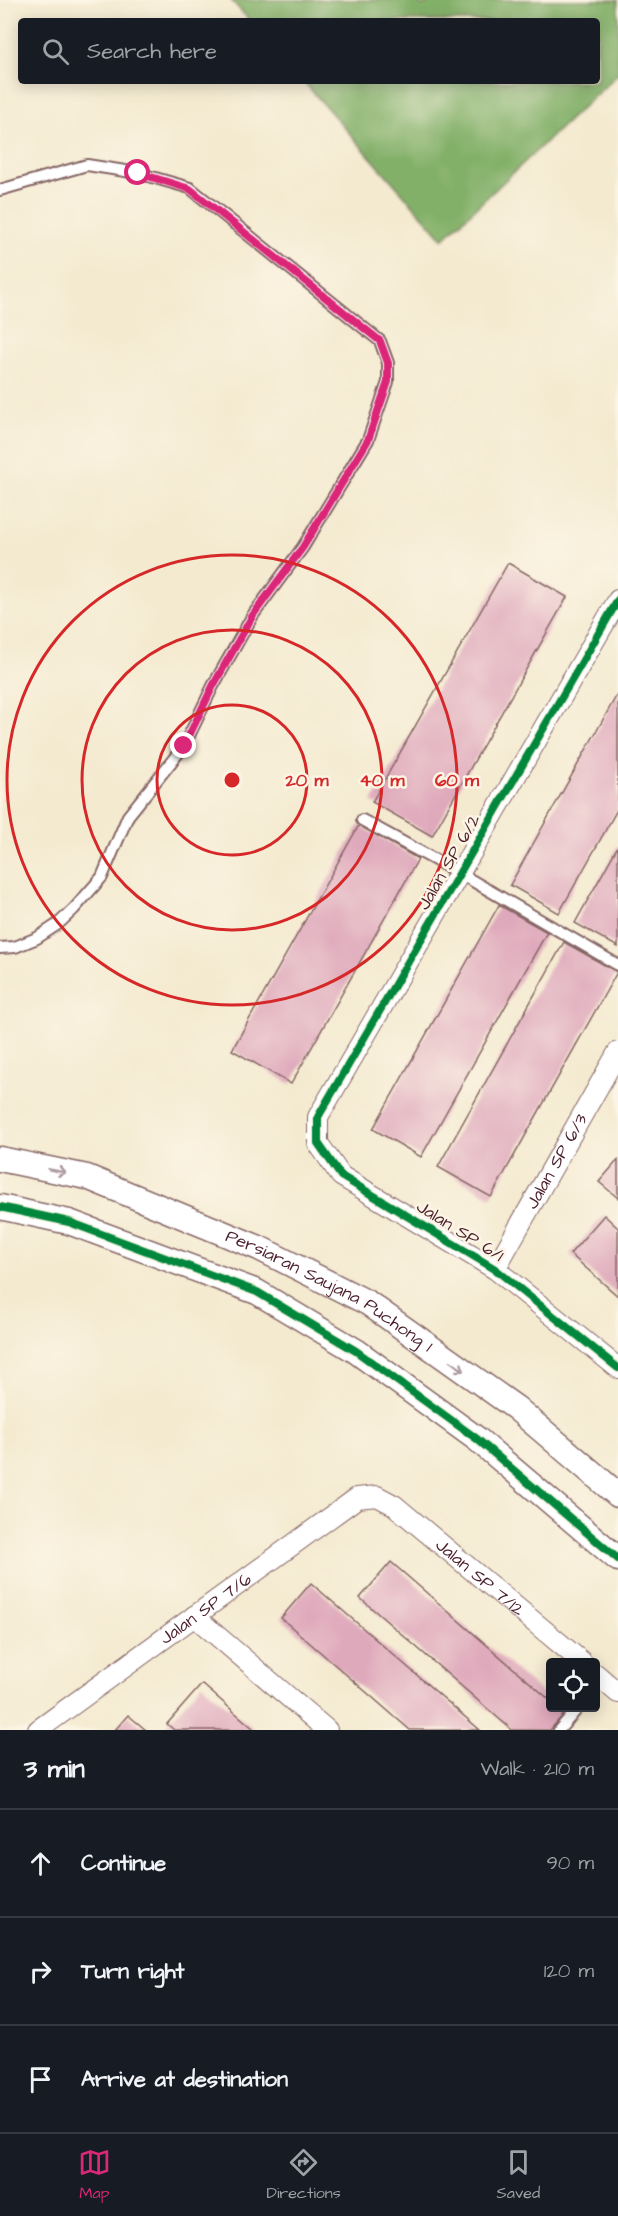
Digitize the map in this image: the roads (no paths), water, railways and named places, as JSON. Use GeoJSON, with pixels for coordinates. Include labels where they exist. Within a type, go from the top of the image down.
{"type":"FeatureCollection","features":[{"type":"Feature","properties":{"kind":"street","name":"Jalan SP 6/2"},"geometry":{"type":"LineString","coordinates":[[318,1143],[318,1117],[618,600]]}},
{"type":"Feature","properties":{"kind":"street","name":"Jalan SP 6/3"},"geometry":{"type":"LineString","coordinates":[[495,1269],[615,1064]]}},
{"type":"Feature","properties":{"kind":"street","name":"Jalan SP 6/1"},"geometry":{"type":"LineString","coordinates":[[318,1143],[341,1176],[495,1269],[618,1368]]}},
{"type":"Feature","properties":{"kind":"street","name":"Persiaran Saujana Puchong 1"},"geometry":{"type":"LineString","coordinates":[[0,1159],[87,1177],[259,1248],[368,1303],[516,1408],[618,1495]]}},
{"type":"Feature","properties":{"kind":"street","name":"Persiaran Saujana Puchong 1"},"geometry":{"type":"LineString","coordinates":[[0,1207],[69,1222],[257,1292],[356,1351],[468,1432],[618,1559]]}},
{"type":"Feature","properties":{"kind":"street","name":"Jalan SP 7/6"},"geometry":{"type":"LineString","coordinates":[[38,1730],[357,1498],[377,1496]]}},
{"type":"Feature","properties":{"kind":"street","name":"Jalan SP 7/12"},"geometry":{"type":"LineString","coordinates":[[377,1496],[394,1505],[577,1658]]}},
{"type":"Feature","properties":{"kind":"street"},"geometry":{"type":"LineString","coordinates":[[194,1617],[327,1730]]}},
{"type":"Feature","properties":{"kind":"street"},"geometry":{"type":"LineString","coordinates":[[600,1681],[618,1694]]}},
{"type":"Feature","properties":{"kind":"lane"},"geometry":{"type":"LineString","coordinates":[[0,190],[87,165],[138,173],[190,189],[380,341],[388,363],[388,382],[368,440],[303,547],[253,615],[213,686],[184,746],[128,816],[102,877],[58,924],[37,938],[15,947],[0,948]]}},
{"type":"Feature","properties":{"kind":"lane"},"geometry":{"type":"LineString","coordinates":[[362,820],[618,965]]}},
{"type":"Feature","properties":{"kind":"lane"},"geometry":{"type":"LineString","coordinates":[[559,1730],[574,1712]]}}]}
